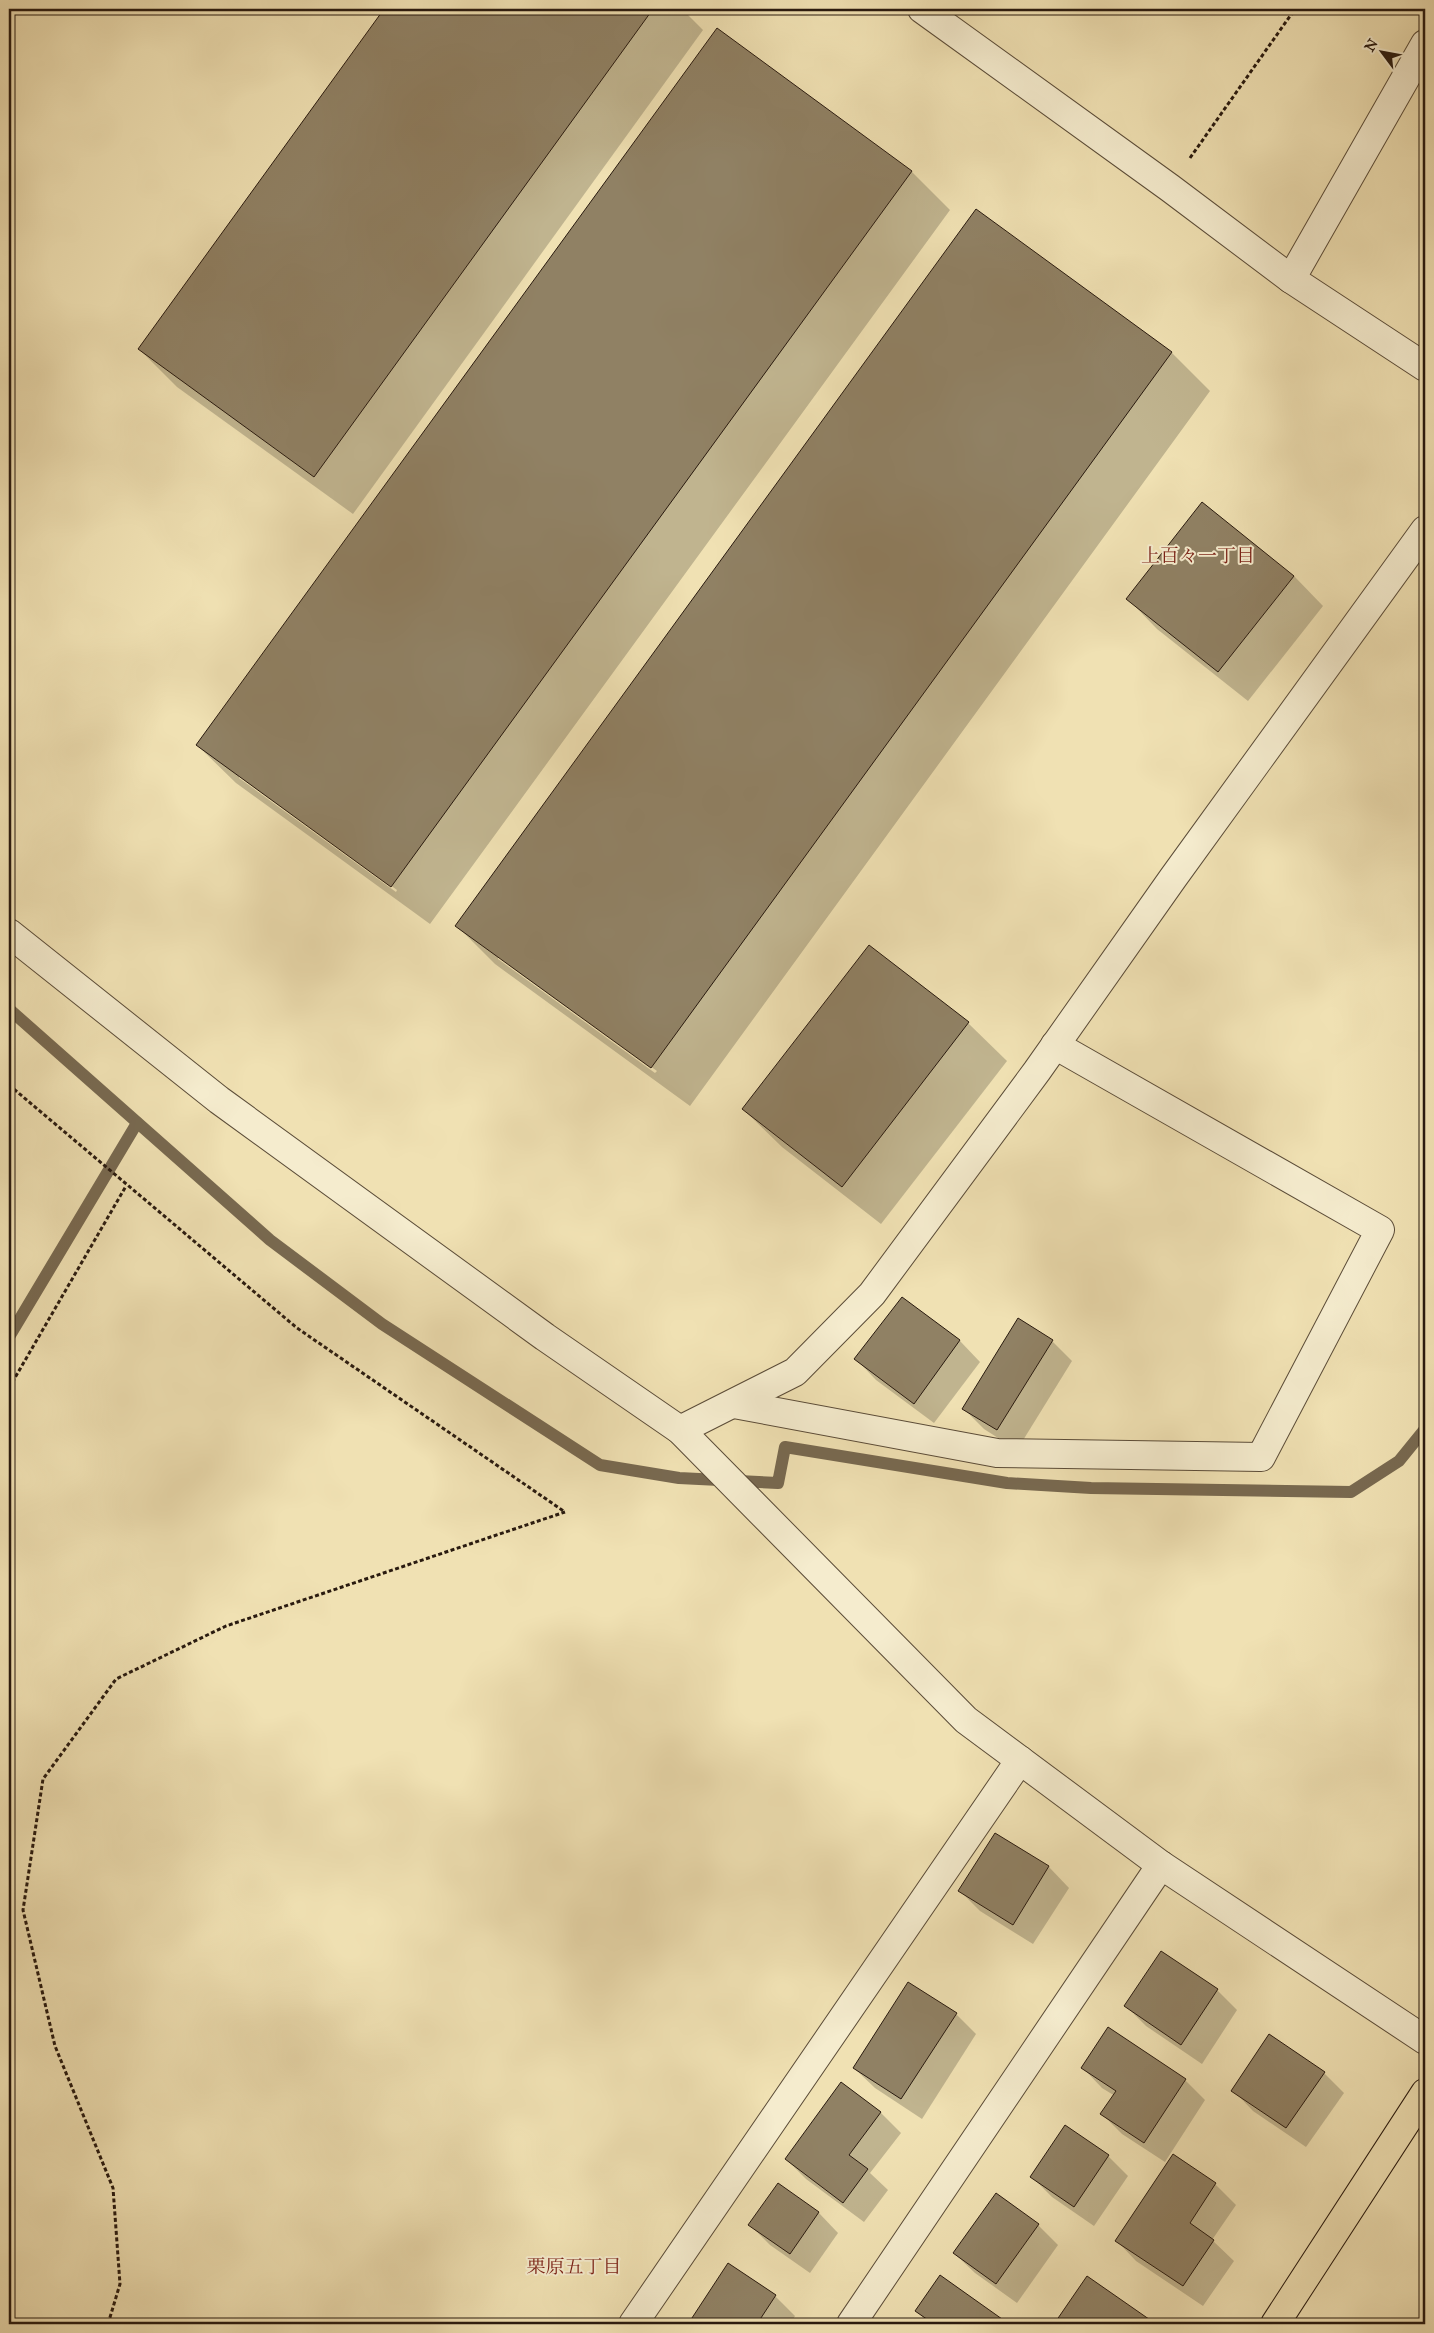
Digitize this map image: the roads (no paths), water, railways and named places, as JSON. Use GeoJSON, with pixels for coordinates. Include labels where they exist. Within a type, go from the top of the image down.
{"type":"FeatureCollection","features":[{"type":"Feature","properties":{"kind":"main road"},"geometry":{"type":"LineString","coordinates":[[1274,2324],[1425,2093]]}},
{"type":"Feature","properties":{"kind":"street"},"geometry":{"type":"LineString","coordinates":[[922,9],[1170,188],[1291,279],[1425,367]]}},
{"type":"Feature","properties":{"kind":"street"},"geometry":{"type":"LineString","coordinates":[[1291,279],[1425,44]]}},
{"type":"Feature","properties":{"kind":"street"},"geometry":{"type":"LineString","coordinates":[[680,1430],[795,1372],[872,1294],[1055,1045],[1425,530]]}},
{"type":"Feature","properties":{"kind":"street"},"geometry":{"type":"LineString","coordinates":[[9,933],[219,1100],[545,1337],[680,1430],[966,1720],[1161,1865],[1425,2040]]}},
{"type":"Feature","properties":{"kind":"street"},"geometry":{"type":"LineString","coordinates":[[734,1404],[997,1453],[1261,1457],[1380,1230],[1055,1045]]}},
{"type":"Feature","properties":{"kind":"street"},"geometry":{"type":"LineString","coordinates":[[633,2324],[1020,1760]]}},
{"type":"Feature","properties":{"kind":"street"},"geometry":{"type":"LineString","coordinates":[[851,2324],[1161,1865]]}},
{"type":"Feature","properties":{"kind":"waterway"},"geometry":{"type":"LineString","coordinates":[[9,1009],[270,1240],[382,1324],[600,1465],[679,1478],[778,1483],[785,1447],[1007,1483],[1091,1488],[1351,1492],[1399,1461],[1425,1429]]}},
{"type":"Feature","properties":{"kind":"waterway"},"geometry":{"type":"LineString","coordinates":[[9,1337],[137,1123]]}},
{"type":"Feature","properties":{"kind":"district","name":"上百々一丁目"},"geometry":{"type":"Point","coordinates":[1198,555]}},
{"type":"Feature","properties":{"kind":"district","name":"栗原五丁目"},"geometry":{"type":"Point","coordinates":[574,2266]}}]}
